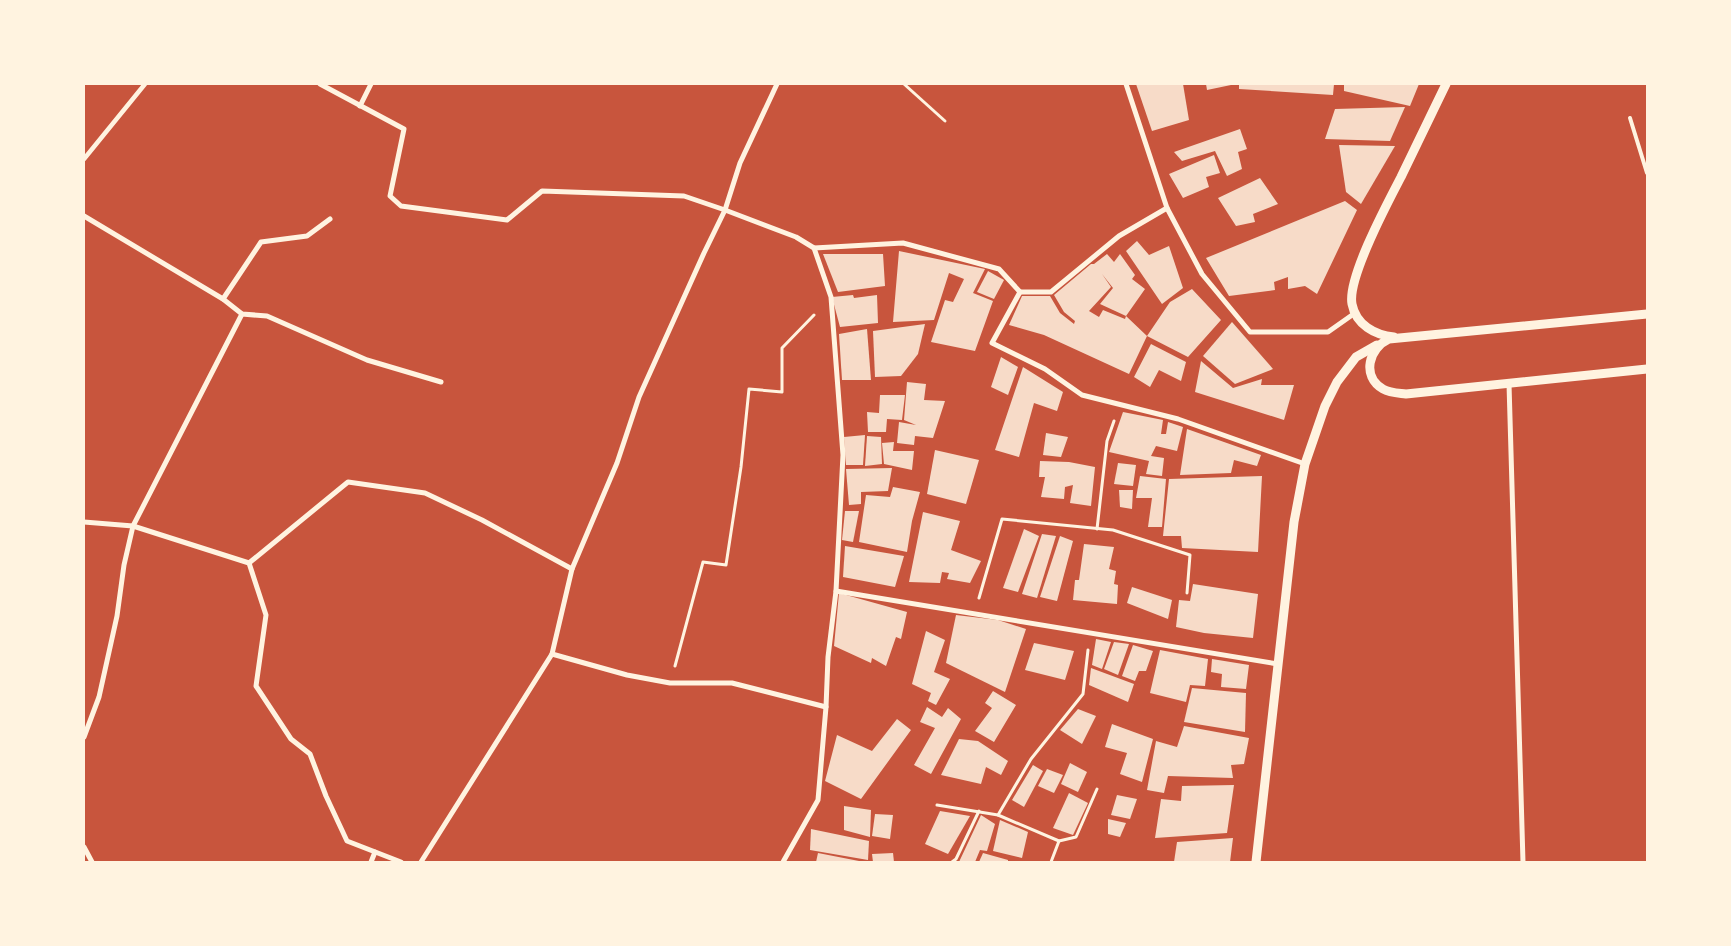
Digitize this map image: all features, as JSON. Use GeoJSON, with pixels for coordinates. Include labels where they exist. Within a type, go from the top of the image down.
{"type":"FeatureCollection","features":[{"type":"Feature","properties":{"kind":"street"},"geometry":{"type":"LineString","coordinates":[[84,159],[145,84]]}},
{"type":"Feature","properties":{"kind":"street"},"geometry":{"type":"LineString","coordinates":[[320,84],[404,129],[390,196],[402,206],[507,220],[542,191],[684,196],[796,237],[814,248],[903,243],[999,269],[1020,292],[1051,292],[1119,236],[1168,208]]}},
{"type":"Feature","properties":{"kind":"street"},"geometry":{"type":"LineString","coordinates":[[360,106],[371,84]]}},
{"type":"Feature","properties":{"kind":"street"},"geometry":{"type":"LineString","coordinates":[[421,862],[552,654],[572,569],[617,462],[639,397],[725,210],[740,163],[777,84]]}},
{"type":"Feature","properties":{"kind":"street"},"geometry":{"type":"LineString","coordinates":[[1126,84],[1168,208],[1202,274],[1250,332],[1328,332],[1355,313]]}},
{"type":"Feature","properties":{"kind":"street"},"geometry":{"type":"LineString","coordinates":[[1399,338],[1378,334],[1367,328],[1355,313],[1352,297],[1354,282],[1373,234],[1446,84]]}},
{"type":"Feature","properties":{"kind":"street"},"geometry":{"type":"LineString","coordinates":[[84,216],[224,299],[242,314],[267,316],[367,360],[441,382]]}},
{"type":"Feature","properties":{"kind":"street"},"geometry":{"type":"LineString","coordinates":[[224,299],[261,242],[308,236],[330,219]]}},
{"type":"Feature","properties":{"kind":"street"},"geometry":{"type":"LineString","coordinates":[[784,862],[818,800],[828,656],[836,591],[843,455],[831,297],[814,248]]}},
{"type":"Feature","properties":{"kind":"street"},"geometry":{"type":"LineString","coordinates":[[1020,292],[992,343],[1044,369],[1082,395],[1178,420],[1305,464]]}},
{"type":"Feature","properties":{"kind":"street"},"geometry":{"type":"LineString","coordinates":[[84,737],[99,697],[117,616],[124,565],[133,526],[242,314]]}},
{"type":"Feature","properties":{"kind":"street"},"geometry":{"type":"LineString","coordinates":[[1256,862],[1294,522],[1305,464],[1325,406],[1337,382],[1356,357],[1390,339],[1647,314]]}},
{"type":"Feature","properties":{"kind":"street"},"geometry":{"type":"LineString","coordinates":[[1382,342],[1375,349],[1371,357],[1369,366],[1372,376],[1376,383],[1392,392],[1406,394],[1647,369]]}},
{"type":"Feature","properties":{"kind":"street"},"geometry":{"type":"LineString","coordinates":[[1509,384],[1523,862]]}},
{"type":"Feature","properties":{"kind":"street"},"geometry":{"type":"LineString","coordinates":[[249,563],[348,482],[425,493],[482,520],[572,569]]}},
{"type":"Feature","properties":{"kind":"street"},"geometry":{"type":"LineString","coordinates":[[84,522],[133,526],[249,563]]}},
{"type":"Feature","properties":{"kind":"street"},"geometry":{"type":"LineString","coordinates":[[249,563],[266,616],[256,686],[292,740],[310,754],[326,796],[347,840],[401,862]]}},
{"type":"Feature","properties":{"kind":"street"},"geometry":{"type":"LineString","coordinates":[[836,591],[1278,664]]}},
{"type":"Feature","properties":{"kind":"street"},"geometry":{"type":"LineString","coordinates":[[552,654],[627,675],[670,683],[732,683],[826,706]]}},
{"type":"Feature","properties":{"kind":"street"},"geometry":{"type":"LineString","coordinates":[[84,847],[92,862]]}},
{"type":"Feature","properties":{"kind":"street"},"geometry":{"type":"LineString","coordinates":[[371,862],[375,852]]}},
{"type":"Feature","properties":{"kind":"lane"},"geometry":{"type":"LineString","coordinates":[[1630,118],[1647,173]]}},
{"type":"Feature","properties":{"kind":"path"},"geometry":{"type":"LineString","coordinates":[[904,84],[946,121]]}},
{"type":"Feature","properties":{"kind":"path"},"geometry":{"type":"LineString","coordinates":[[670,683],[703,562],[726,565],[741,467],[749,389],[782,392],[782,348],[831,297]]}},
{"type":"Feature","properties":{"kind":"path"},"geometry":{"type":"LineString","coordinates":[[1097,529],[1107,441],[1121,405]]}},
{"type":"Feature","properties":{"kind":"path"},"geometry":{"type":"LineString","coordinates":[[975,613],[1002,519],[1113,530],[1190,555],[1187,593]]}},
{"type":"Feature","properties":{"kind":"path"},"geometry":{"type":"LineString","coordinates":[[998,815],[1032,759],[1083,694],[1090,632]]}},
{"type":"Feature","properties":{"kind":"path"},"geometry":{"type":"LineString","coordinates":[[937,805],[998,815],[1058,841],[1076,837],[1097,789]]}},
{"type":"Feature","properties":{"kind":"path"},"geometry":{"type":"LineString","coordinates":[[952,862],[956,859],[979,811]]}},
{"type":"Feature","properties":{"kind":"path"},"geometry":{"type":"LineString","coordinates":[[1051,862],[1058,841]]}},
{"type":"Feature","properties":{"kind":"building"},"geometry":{"type":"Polygon","coordinates":[[[1136,84],[1183,84],[1189,120],[1152,131],[1136,84]]]}},
{"type":"Feature","properties":{"kind":"building"},"geometry":{"type":"Polygon","coordinates":[[[1206,84],[1231,84],[1231,85],[1207,90],[1206,84]]]}},
{"type":"Feature","properties":{"kind":"building"},"geometry":{"type":"Polygon","coordinates":[[[1239,84],[1334,84],[1333,95],[1239,89],[1239,84]]]}},
{"type":"Feature","properties":{"kind":"building"},"geometry":{"type":"Polygon","coordinates":[[[1344,84],[1419,84],[1410,106],[1344,91],[1344,84]]]}},
{"type":"Feature","properties":{"kind":"building"},"geometry":{"type":"Polygon","coordinates":[[[1405,107],[1390,141],[1325,139],[1335,109],[1405,107]]]}},
{"type":"Feature","properties":{"kind":"building"},"geometry":{"type":"Polygon","coordinates":[[[1240,129],[1247,149],[1238,152],[1242,169],[1227,176],[1215,151],[1182,161],[1174,152],[1240,129]]]}},
{"type":"Feature","properties":{"kind":"building"},"geometry":{"type":"Polygon","coordinates":[[[1339,145],[1395,146],[1361,204],[1346,192],[1339,145]]]}},
{"type":"Feature","properties":{"kind":"building"},"geometry":{"type":"Polygon","coordinates":[[[1214,155],[1220,173],[1206,177],[1209,187],[1183,198],[1169,174],[1214,155]]]}},
{"type":"Feature","properties":{"kind":"building"},"geometry":{"type":"Polygon","coordinates":[[[1260,178],[1278,204],[1253,214],[1255,222],[1236,226],[1218,198],[1260,178]]]}},
{"type":"Feature","properties":{"kind":"building"},"geometry":{"type":"Polygon","coordinates":[[[1345,201],[1357,210],[1317,294],[1305,286],[1288,289],[1288,277],[1274,282],[1275,290],[1229,296],[1206,258],[1345,201]]]}},
{"type":"Feature","properties":{"kind":"building"},"geometry":{"type":"Polygon","coordinates":[[[1137,241],[1149,255],[1169,246],[1183,288],[1162,304],[1126,251],[1137,241]]]}},
{"type":"Feature","properties":{"kind":"building"},"geometry":{"type":"Polygon","coordinates":[[[899,251],[985,269],[973,293],[993,301],[975,351],[931,342],[945,300],[953,302],[964,279],[949,273],[934,320],[893,322],[899,251]]]}},
{"type":"Feature","properties":{"kind":"building"},"geometry":{"type":"Polygon","coordinates":[[[823,254],[883,254],[885,286],[838,292],[823,254]]]}},
{"type":"Feature","properties":{"kind":"building"},"geometry":{"type":"Polygon","coordinates":[[[1107,254],[1114,262],[1120,254],[1135,275],[1132,279],[1145,289],[1126,316],[1147,336],[1129,374],[1044,335],[1009,325],[1022,296],[1050,296],[1060,313],[1074,324],[1075,321],[1064,312],[1054,295],[1091,264],[1094,264],[1107,254]],[[1102,274],[1111,287],[1089,311],[1099,317],[1103,310],[1125,319],[1126,316],[1100,304],[1113,288],[1102,274]]]}},
{"type":"Feature","properties":{"kind":"building"},"geometry":{"type":"Polygon","coordinates":[[[988,271],[1004,280],[994,299],[977,292],[988,271]]]}},
{"type":"Feature","properties":{"kind":"building"},"geometry":{"type":"Polygon","coordinates":[[[1192,289],[1221,320],[1188,357],[1147,336],[1170,302],[1192,289]]]}},
{"type":"Feature","properties":{"kind":"building"},"geometry":{"type":"Polygon","coordinates":[[[853,295],[854,298],[877,295],[878,323],[840,327],[832,297],[853,295]]]}},
{"type":"Feature","properties":{"kind":"building"},"geometry":{"type":"Polygon","coordinates":[[[1232,322],[1273,369],[1235,384],[1203,356],[1232,322]]]}},
{"type":"Feature","properties":{"kind":"building"},"geometry":{"type":"Polygon","coordinates":[[[925,324],[918,354],[901,376],[875,377],[873,331],[925,324]]]}},
{"type":"Feature","properties":{"kind":"building"},"geometry":{"type":"Polygon","coordinates":[[[867,329],[871,380],[842,380],[839,334],[867,329]]]}},
{"type":"Feature","properties":{"kind":"building"},"geometry":{"type":"Polygon","coordinates":[[[1151,344],[1186,362],[1181,381],[1159,370],[1150,387],[1134,377],[1151,344]]]}},
{"type":"Feature","properties":{"kind":"building"},"geometry":{"type":"Polygon","coordinates":[[[1001,357],[1018,367],[1008,395],[991,387],[1001,357]]]}},
{"type":"Feature","properties":{"kind":"building"},"geometry":{"type":"Polygon","coordinates":[[[1201,361],[1233,388],[1262,379],[1261,385],[1294,385],[1284,420],[1195,392],[1201,361]]]}},
{"type":"Feature","properties":{"kind":"building"},"geometry":{"type":"Polygon","coordinates":[[[1023,367],[1063,392],[1057,411],[1034,403],[1019,457],[995,450],[1023,367]]]}},
{"type":"Feature","properties":{"kind":"building"},"geometry":{"type":"Polygon","coordinates":[[[907,382],[926,384],[924,400],[945,401],[933,438],[915,436],[914,445],[897,443],[899,422],[916,425],[904,420],[907,382]]]}},
{"type":"Feature","properties":{"kind":"building"},"geometry":{"type":"Polygon","coordinates":[[[880,395],[905,395],[902,420],[887,419],[886,432],[868,432],[867,412],[879,413],[880,395]]]}},
{"type":"Feature","properties":{"kind":"building"},"geometry":{"type":"Polygon","coordinates":[[[1123,412],[1163,420],[1161,434],[1166,434],[1168,422],[1183,427],[1177,451],[1156,446],[1151,456],[1164,458],[1162,476],[1146,474],[1149,461],[1109,452],[1123,412]]]}},
{"type":"Feature","properties":{"kind":"building"},"geometry":{"type":"Polygon","coordinates":[[[1187,429],[1261,455],[1257,466],[1234,460],[1231,473],[1180,475],[1187,429]]]}},
{"type":"Feature","properties":{"kind":"building"},"geometry":{"type":"Polygon","coordinates":[[[1046,433],[1068,437],[1061,457],[1043,455],[1046,433]]]}},
{"type":"Feature","properties":{"kind":"building"},"geometry":{"type":"Polygon","coordinates":[[[865,435],[863,465],[846,465],[844,437],[865,435]]]}},
{"type":"Feature","properties":{"kind":"building"},"geometry":{"type":"Polygon","coordinates":[[[867,436],[881,437],[882,464],[865,466],[867,436]]]}},
{"type":"Feature","properties":{"kind":"building"},"geometry":{"type":"Polygon","coordinates":[[[894,442],[893,451],[914,451],[912,470],[884,464],[882,443],[894,442]]]}},
{"type":"Feature","properties":{"kind":"building"},"geometry":{"type":"Polygon","coordinates":[[[935,450],[979,460],[966,504],[927,494],[935,450]]]}},
{"type":"Feature","properties":{"kind":"building"},"geometry":{"type":"Polygon","coordinates":[[[1040,461],[1069,462],[1095,467],[1091,506],[1070,503],[1073,485],[1065,487],[1064,499],[1041,497],[1045,477],[1039,477],[1040,461]]]}},
{"type":"Feature","properties":{"kind":"building"},"geometry":{"type":"Polygon","coordinates":[[[1118,463],[1136,465],[1133,486],[1114,484],[1118,463]]]}},
{"type":"Feature","properties":{"kind":"building"},"geometry":{"type":"Polygon","coordinates":[[[892,468],[888,491],[861,492],[861,504],[849,505],[846,469],[892,468]]]}},
{"type":"Feature","properties":{"kind":"building"},"geometry":{"type":"Polygon","coordinates":[[[1140,476],[1166,479],[1162,527],[1148,527],[1152,498],[1136,498],[1140,476]]]}},
{"type":"Feature","properties":{"kind":"building"},"geometry":{"type":"Polygon","coordinates":[[[1262,476],[1258,552],[1182,548],[1181,536],[1163,536],[1169,479],[1262,476]]]}},
{"type":"Feature","properties":{"kind":"building"},"geometry":{"type":"Polygon","coordinates":[[[893,487],[920,492],[912,521],[907,552],[859,542],[866,495],[890,497],[893,487]]]}},
{"type":"Feature","properties":{"kind":"building"},"geometry":{"type":"Polygon","coordinates":[[[1119,490],[1133,490],[1132,509],[1120,507],[1119,490]]]}},
{"type":"Feature","properties":{"kind":"building"},"geometry":{"type":"Polygon","coordinates":[[[845,511],[859,511],[853,542],[842,540],[845,511]]]}},
{"type":"Feature","properties":{"kind":"building"},"geometry":{"type":"Polygon","coordinates":[[[923,512],[960,521],[951,550],[981,561],[970,583],[947,579],[949,573],[942,572],[940,583],[909,582],[923,512]]]}},
{"type":"Feature","properties":{"kind":"building"},"geometry":{"type":"Polygon","coordinates":[[[1024,529],[1039,536],[1018,592],[1003,588],[1024,529]]]}},
{"type":"Feature","properties":{"kind":"building"},"geometry":{"type":"Polygon","coordinates":[[[1042,534],[1056,536],[1037,598],[1022,594],[1042,534]]]}},
{"type":"Feature","properties":{"kind":"building"},"geometry":{"type":"Polygon","coordinates":[[[1060,536],[1073,541],[1057,601],[1040,597],[1060,536]]]}},
{"type":"Feature","properties":{"kind":"building"},"geometry":{"type":"Polygon","coordinates":[[[1084,544],[1114,547],[1109,569],[1116,571],[1114,584],[1118,585],[1117,604],[1073,600],[1075,580],[1079,580],[1084,544]]]}},
{"type":"Feature","properties":{"kind":"building"},"geometry":{"type":"Polygon","coordinates":[[[845,546],[904,556],[895,587],[843,577],[845,546]]]}},
{"type":"Feature","properties":{"kind":"building"},"geometry":{"type":"Polygon","coordinates":[[[1193,584],[1258,594],[1253,638],[1204,633],[1176,627],[1179,600],[1190,601],[1193,584]]]}},
{"type":"Feature","properties":{"kind":"building"},"geometry":{"type":"Polygon","coordinates":[[[1132,587],[1172,600],[1168,619],[1127,603],[1132,587]]]}},
{"type":"Feature","properties":{"kind":"building"},"geometry":{"type":"Polygon","coordinates":[[[839,593],[907,612],[901,639],[896,637],[886,666],[872,658],[871,663],[834,646],[839,593]]]}},
{"type":"Feature","properties":{"kind":"building"},"geometry":{"type":"Polygon","coordinates":[[[956,615],[998,620],[1026,629],[1005,692],[946,663],[956,615]]]}},
{"type":"Feature","properties":{"kind":"building"},"geometry":{"type":"Polygon","coordinates":[[[926,631],[945,640],[934,672],[950,679],[936,705],[928,701],[931,693],[912,684],[926,631]]]}},
{"type":"Feature","properties":{"kind":"building"},"geometry":{"type":"Polygon","coordinates":[[[1096,639],[1111,642],[1102,669],[1092,665],[1096,639]]]}},
{"type":"Feature","properties":{"kind":"building"},"geometry":{"type":"Polygon","coordinates":[[[1114,642],[1129,644],[1118,675],[1104,669],[1114,642]]]}},
{"type":"Feature","properties":{"kind":"building"},"geometry":{"type":"Polygon","coordinates":[[[1034,643],[1074,651],[1065,680],[1025,670],[1034,643]]]}},
{"type":"Feature","properties":{"kind":"building"},"geometry":{"type":"Polygon","coordinates":[[[1133,645],[1153,651],[1146,671],[1139,671],[1135,681],[1122,676],[1133,645]]]}},
{"type":"Feature","properties":{"kind":"building"},"geometry":{"type":"Polygon","coordinates":[[[1160,650],[1208,659],[1205,686],[1190,685],[1186,702],[1150,693],[1160,650]]]}},
{"type":"Feature","properties":{"kind":"building"},"geometry":{"type":"Polygon","coordinates":[[[1212,659],[1249,665],[1246,689],[1221,687],[1222,674],[1211,672],[1212,659]]]}},
{"type":"Feature","properties":{"kind":"building"},"geometry":{"type":"Polygon","coordinates":[[[1091,668],[1134,684],[1128,702],[1089,685],[1091,668]]]}},
{"type":"Feature","properties":{"kind":"building"},"geometry":{"type":"Polygon","coordinates":[[[1192,688],[1246,693],[1245,732],[1184,722],[1192,688]]]}},
{"type":"Feature","properties":{"kind":"building"},"geometry":{"type":"Polygon","coordinates":[[[993,691],[1016,705],[994,742],[975,731],[992,708],[985,703],[993,691]]]}},
{"type":"Feature","properties":{"kind":"building"},"geometry":{"type":"Polygon","coordinates":[[[927,707],[942,717],[948,708],[961,719],[931,774],[914,765],[935,728],[920,722],[927,707]]]}},
{"type":"Feature","properties":{"kind":"building"},"geometry":{"type":"Polygon","coordinates":[[[1078,709],[1096,716],[1082,744],[1060,730],[1078,709]]]}},
{"type":"Feature","properties":{"kind":"building"},"geometry":{"type":"Polygon","coordinates":[[[897,719],[911,730],[861,799],[825,781],[837,735],[872,751],[897,719]]]}},
{"type":"Feature","properties":{"kind":"building"},"geometry":{"type":"Polygon","coordinates":[[[1112,724],[1153,739],[1142,782],[1120,774],[1127,753],[1105,747],[1112,724]]]}},
{"type":"Feature","properties":{"kind":"building"},"geometry":{"type":"Polygon","coordinates":[[[1184,726],[1249,738],[1244,764],[1231,765],[1233,778],[1168,776],[1164,793],[1147,790],[1156,741],[1177,747],[1184,726]]]}},
{"type":"Feature","properties":{"kind":"building"},"geometry":{"type":"Polygon","coordinates":[[[959,739],[978,741],[1008,761],[1001,775],[986,767],[981,784],[941,775],[959,739]]]}},
{"type":"Feature","properties":{"kind":"building"},"geometry":{"type":"Polygon","coordinates":[[[1070,763],[1087,772],[1078,792],[1061,784],[1070,763]]]}},
{"type":"Feature","properties":{"kind":"building"},"geometry":{"type":"Polygon","coordinates":[[[1033,765],[1043,771],[1024,807],[1012,800],[1033,765]]]}},
{"type":"Feature","properties":{"kind":"building"},"geometry":{"type":"Polygon","coordinates":[[[1047,769],[1063,775],[1054,793],[1038,786],[1047,769]]]}},
{"type":"Feature","properties":{"kind":"building"},"geometry":{"type":"Polygon","coordinates":[[[1234,785],[1227,833],[1155,838],[1161,799],[1181,801],[1182,786],[1234,785]]]}},
{"type":"Feature","properties":{"kind":"building"},"geometry":{"type":"Polygon","coordinates":[[[1069,793],[1088,803],[1073,835],[1053,828],[1069,793]]]}},
{"type":"Feature","properties":{"kind":"building"},"geometry":{"type":"Polygon","coordinates":[[[1117,795],[1137,799],[1130,819],[1111,815],[1117,795]]]}},
{"type":"Feature","properties":{"kind":"building"},"geometry":{"type":"Polygon","coordinates":[[[844,806],[871,810],[870,837],[844,830],[844,806]]]}},
{"type":"Feature","properties":{"kind":"building"},"geometry":{"type":"Polygon","coordinates":[[[940,811],[970,816],[948,854],[925,844],[940,811]]]}},
{"type":"Feature","properties":{"kind":"building"},"geometry":{"type":"Polygon","coordinates":[[[875,814],[893,815],[890,839],[872,836],[875,814]]]}},
{"type":"Feature","properties":{"kind":"building"},"geometry":{"type":"Polygon","coordinates":[[[981,815],[995,824],[987,851],[980,850],[975,862],[959,862],[981,815]]]}},
{"type":"Feature","properties":{"kind":"building"},"geometry":{"type":"Polygon","coordinates":[[[1108,819],[1126,823],[1120,837],[1108,834],[1108,819]]]}},
{"type":"Feature","properties":{"kind":"building"},"geometry":{"type":"Polygon","coordinates":[[[1000,820],[1028,832],[1022,858],[993,851],[1000,820]]]}},
{"type":"Feature","properties":{"kind":"building"},"geometry":{"type":"Polygon","coordinates":[[[811,829],[869,841],[868,860],[810,850],[811,829]]]}},
{"type":"Feature","properties":{"kind":"building"},"geometry":{"type":"Polygon","coordinates":[[[1233,838],[1230,862],[1174,862],[1177,842],[1233,838]]]}},
{"type":"Feature","properties":{"kind":"building"},"geometry":{"type":"Polygon","coordinates":[[[818,853],[859,861],[859,862],[816,862],[818,853]]]}},
{"type":"Feature","properties":{"kind":"building"},"geometry":{"type":"Polygon","coordinates":[[[893,853],[894,862],[873,862],[872,854],[893,853]]]}},
{"type":"Feature","properties":{"kind":"building"},"geometry":{"type":"Polygon","coordinates":[[[983,853],[1008,860],[1008,862],[979,862],[983,853]]]}}]}
